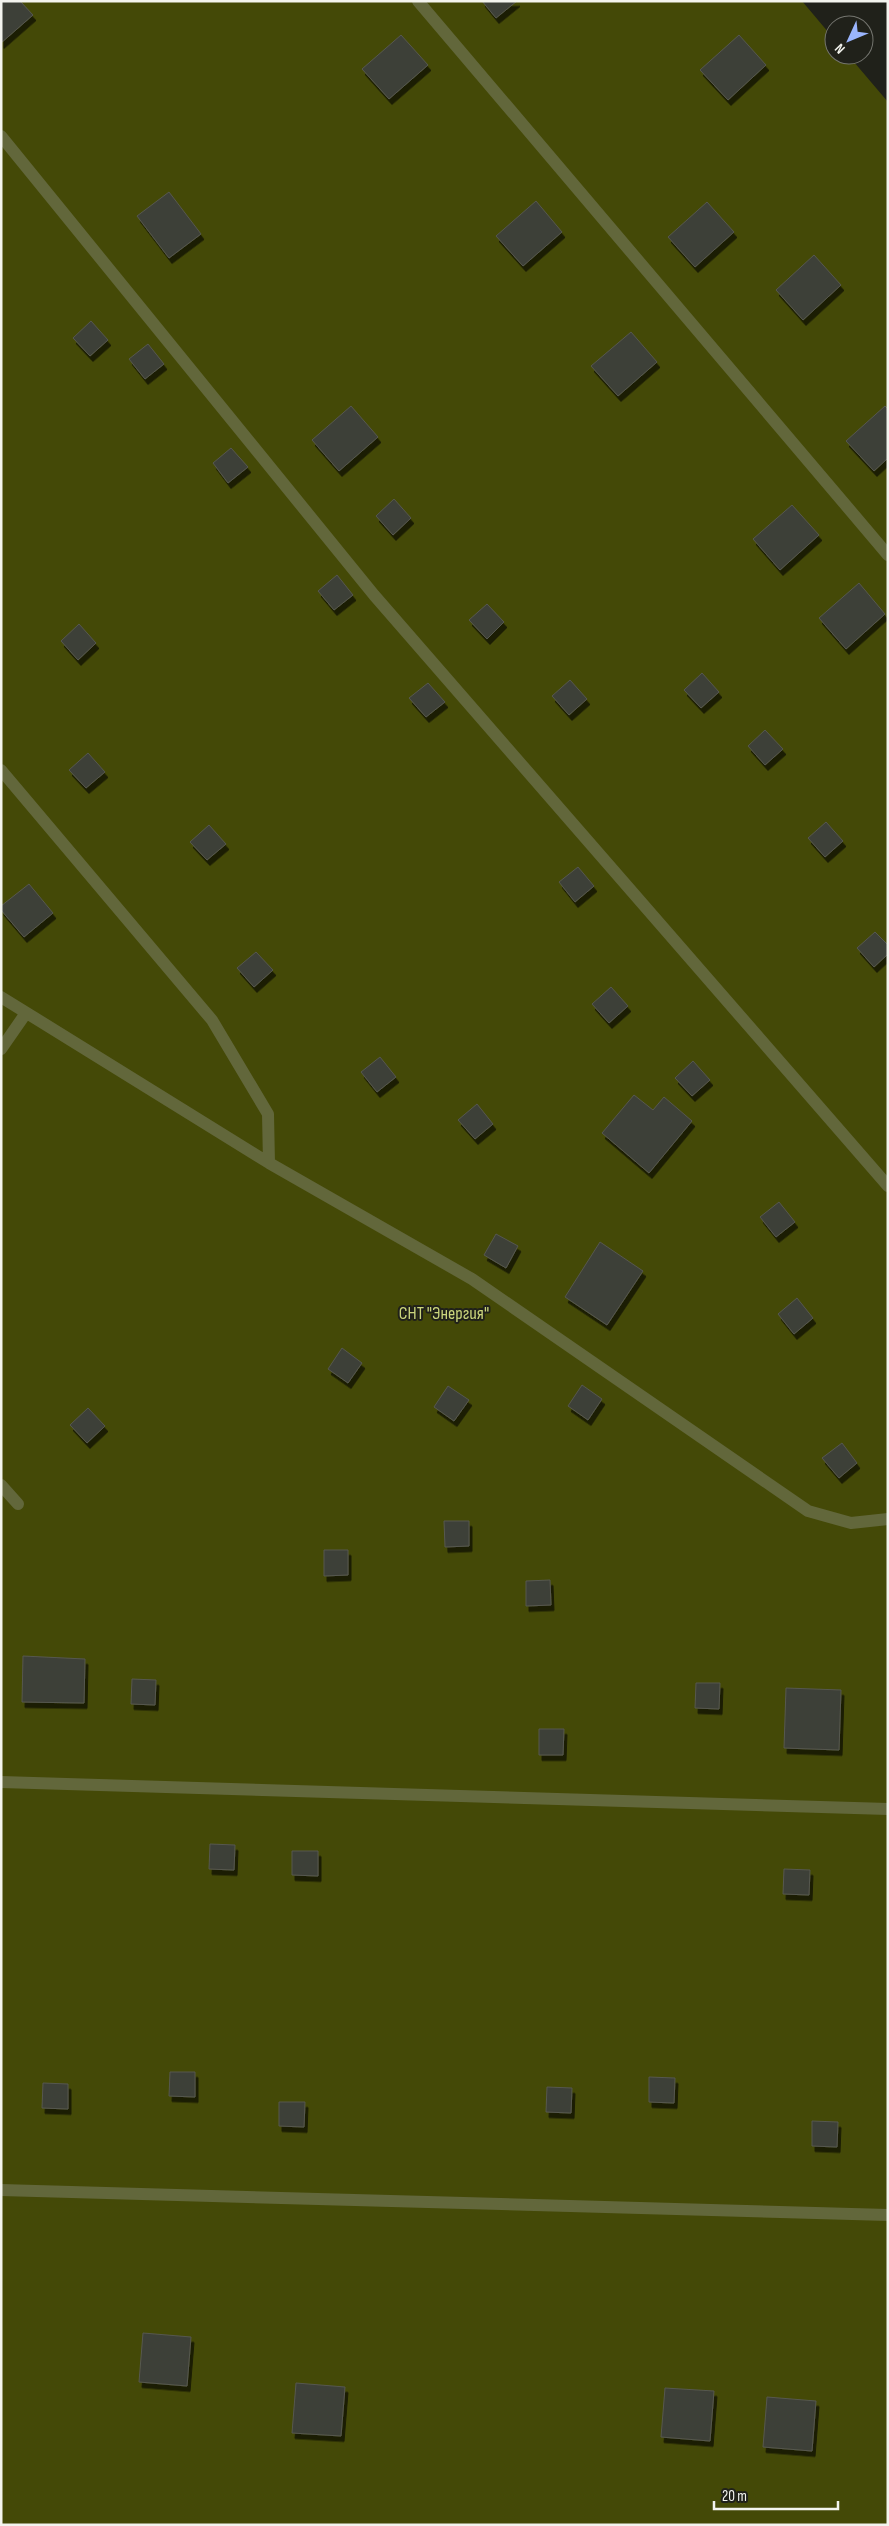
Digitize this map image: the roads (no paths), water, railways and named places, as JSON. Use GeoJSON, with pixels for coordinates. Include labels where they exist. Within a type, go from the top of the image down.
{"type":"FeatureCollection","features":[{"type":"Feature","properties":{"kind":"lane"},"geometry":{"type":"LineString","coordinates":[[418,1],[888,555]]}},
{"type":"Feature","properties":{"kind":"lane"},"geometry":{"type":"LineString","coordinates":[[1,136],[374,595],[888,1186]]}},
{"type":"Feature","properties":{"kind":"lane"},"geometry":{"type":"LineString","coordinates":[[1,770],[212,1020],[268,1114],[269,1163]]}},
{"type":"Feature","properties":{"kind":"lane"},"geometry":{"type":"LineString","coordinates":[[1,997],[269,1163],[472,1279],[808,1511],[851,1523],[888,1519]]}},
{"type":"Feature","properties":{"kind":"lane"},"geometry":{"type":"LineString","coordinates":[[1,1049],[26,1013]]}},
{"type":"Feature","properties":{"kind":"lane"},"geometry":{"type":"LineString","coordinates":[[1,1485],[18,1504]]}},
{"type":"Feature","properties":{"kind":"lane"},"geometry":{"type":"LineString","coordinates":[[1,1782],[888,1809]]}},
{"type":"Feature","properties":{"kind":"lane"},"geometry":{"type":"LineString","coordinates":[[1,2190],[888,2215]]}},
{"type":"Feature","properties":{"kind":"park label","name":"СНТ \"Энергия\""},"geometry":{"type":"Point","coordinates":[444,1313]}}]}
